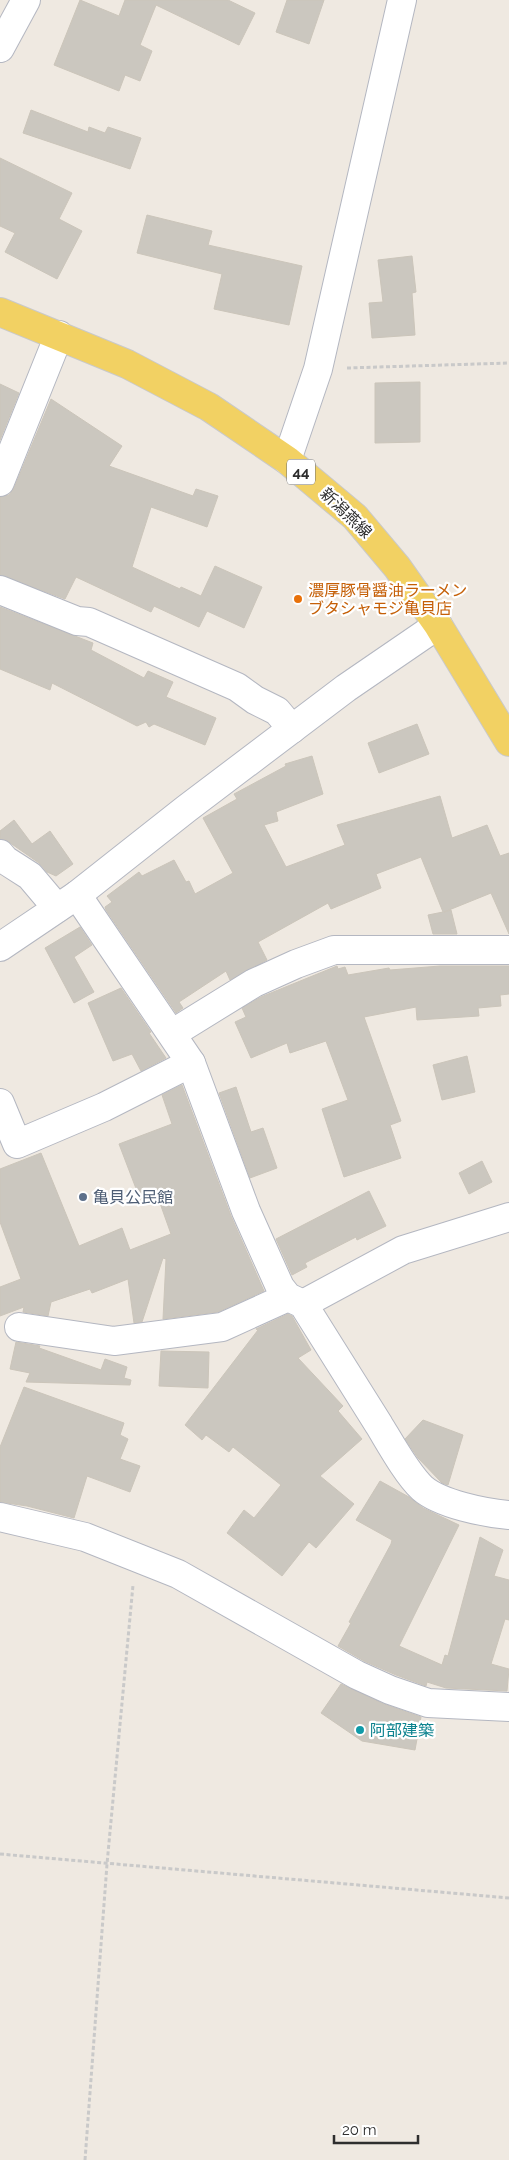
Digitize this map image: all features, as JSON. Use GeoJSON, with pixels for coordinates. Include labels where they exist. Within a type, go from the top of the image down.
{"type":"FeatureCollection","features":[{"type":"Feature","properties":{"kind":"main road","name":"新潟燕線"},"geometry":{"type":"LineString","coordinates":[[0,312],[127,364],[209,407],[286,460],[355,517],[397,567],[438,625],[509,742]]}},
{"type":"Feature","properties":{"kind":"street"},"geometry":{"type":"LineString","coordinates":[[0,48],[26,0]]}},
{"type":"Feature","properties":{"kind":"street"},"geometry":{"type":"LineString","coordinates":[[286,460],[318,369],[402,0]]}},
{"type":"Feature","properties":{"kind":"street"},"geometry":{"type":"LineString","coordinates":[[0,482],[58,335]]}},
{"type":"Feature","properties":{"kind":"street"},"geometry":{"type":"LineString","coordinates":[[0,590],[77,621],[89,622],[238,687],[255,700],[277,711],[292,729]]}},
{"type":"Feature","properties":{"kind":"street"},"geometry":{"type":"LineString","coordinates":[[0,947],[67,901],[346,688],[438,625]]}},
{"type":"Feature","properties":{"kind":"street"},"geometry":{"type":"LineString","coordinates":[[0,854],[5,860],[67,901],[173,1034],[191,1063],[246,1211],[280,1287],[296,1301],[396,1453],[422,1488],[436,1497],[457,1504],[492,1514],[509,1514]]}},
{"type":"Feature","properties":{"kind":"street"},"geometry":{"type":"LineString","coordinates":[[173,1034],[254,983],[296,964],[334,950],[509,950]]}},
{"type":"Feature","properties":{"kind":"street"},"geometry":{"type":"LineString","coordinates":[[0,1102],[17,1144],[104,1107],[191,1063]]}},
{"type":"Feature","properties":{"kind":"street"},"geometry":{"type":"LineString","coordinates":[[19,1327],[114,1341],[222,1327],[296,1301],[403,1250],[509,1217]]}},
{"type":"Feature","properties":{"kind":"street"},"geometry":{"type":"LineString","coordinates":[[0,1517],[85,1537],[178,1574],[357,1675],[390,1690],[428,1703],[509,1707]]}},
{"type":"Feature","properties":{"kind":"path"},"geometry":{"type":"LineString","coordinates":[[318,369],[509,363]]}},
{"type":"Feature","properties":{"kind":"path"},"geometry":{"type":"LineString","coordinates":[[85,2160],[107,1864],[136,1556]]}},
{"type":"Feature","properties":{"kind":"path"},"geometry":{"type":"LineString","coordinates":[[0,1854],[509,1898]]}},
{"type":"Feature","properties":{"kind":"building"},"geometry":{"type":"Polygon","coordinates":[[[80,0],[119,16],[125,0],[228,0],[255,13],[239,45],[156,5],[140,45],[152,51],[140,81],[125,75],[119,91],[54,65],[80,0]]]}},
{"type":"Feature","properties":{"kind":"building"},"geometry":{"type":"Polygon","coordinates":[[[287,0],[324,0],[309,44],[276,32],[287,0]]]}},
{"type":"Feature","properties":{"kind":"building"},"geometry":{"type":"Polygon","coordinates":[[[31,110],[88,132],[89,127],[105,133],[108,127],[141,138],[130,169],[23,133],[31,110]]]}},
{"type":"Feature","properties":{"kind":"building"},"geometry":{"type":"Polygon","coordinates":[[[0,158],[72,193],[59,219],[82,231],[57,279],[5,252],[15,233],[0,226],[0,158]]]}},
{"type":"Feature","properties":{"kind":"building"},"geometry":{"type":"Polygon","coordinates":[[[147,215],[212,231],[208,245],[302,266],[289,325],[214,309],[222,274],[137,253],[147,215]]]}},
{"type":"Feature","properties":{"kind":"building"},"geometry":{"type":"Polygon","coordinates":[[[412,256],[416,292],[412,293],[415,335],[372,338],[369,303],[383,302],[378,260],[412,256]]]}},
{"type":"Feature","properties":{"kind":"building"},"geometry":{"type":"Polygon","coordinates":[[[420,382],[420,442],[375,443],[375,383],[420,382]]]}},
{"type":"Feature","properties":{"kind":"building"},"geometry":{"type":"Polygon","coordinates":[[[0,384],[19,393],[0,440],[0,384]]]}},
{"type":"Feature","properties":{"kind":"building"},"geometry":{"type":"Polygon","coordinates":[[[51,399],[122,446],[109,466],[193,496],[196,489],[218,496],[207,527],[151,507],[132,567],[180,589],[181,587],[201,596],[215,566],[262,587],[244,628],[207,611],[199,627],[154,606],[151,612],[76,577],[65,599],[0,575],[0,497],[9,495],[14,488],[51,399]]]}},
{"type":"Feature","properties":{"kind":"building"},"geometry":{"type":"Polygon","coordinates":[[[0,607],[93,643],[91,650],[144,678],[148,671],[173,682],[166,697],[216,718],[205,745],[154,724],[149,727],[146,722],[137,726],[52,683],[50,690],[0,669],[0,607]]]}},
{"type":"Feature","properties":{"kind":"building"},"geometry":{"type":"Polygon","coordinates":[[[417,724],[429,754],[379,773],[368,743],[417,724]]]}},
{"type":"Feature","properties":{"kind":"building"},"geometry":{"type":"Polygon","coordinates":[[[312,756],[323,794],[276,812],[278,821],[264,825],[286,867],[345,845],[337,825],[440,796],[452,838],[487,825],[500,856],[509,853],[509,934],[491,893],[444,912],[451,910],[457,934],[433,934],[428,915],[443,912],[421,857],[376,874],[381,888],[331,909],[328,903],[258,942],[267,960],[230,980],[226,971],[179,1002],[183,1008],[176,1013],[106,910],[105,907],[112,902],[107,896],[139,872],[142,876],[174,860],[186,882],[189,881],[195,894],[233,873],[203,818],[237,799],[234,794],[286,766],[285,764],[312,756]]]}},
{"type":"Feature","properties":{"kind":"building"},"geometry":{"type":"Polygon","coordinates":[[[14,820],[32,844],[50,831],[73,864],[56,876],[47,872],[39,863],[6,840],[0,839],[0,831],[14,820]]]}},
{"type":"Feature","properties":{"kind":"building"},"geometry":{"type":"Polygon","coordinates":[[[80,927],[92,945],[74,957],[94,992],[74,1003],[45,948],[80,927]]]}},
{"type":"Feature","properties":{"kind":"building"},"geometry":{"type":"Polygon","coordinates":[[[337,966],[338,969],[345,967],[348,975],[389,968],[390,970],[440,966],[509,966],[509,994],[500,995],[501,1006],[478,1008],[479,1016],[417,1020],[416,1007],[364,1017],[401,1121],[390,1125],[401,1158],[344,1177],[322,1109],[348,1100],[326,1041],[290,1053],[287,1043],[251,1058],[235,1022],[246,1017],[242,1008],[261,997],[337,966]]]}},
{"type":"Feature","properties":{"kind":"building"},"geometry":{"type":"Polygon","coordinates":[[[121,988],[166,1058],[141,1071],[132,1054],[113,1061],[88,1003],[121,988]]]}},
{"type":"Feature","properties":{"kind":"building"},"geometry":{"type":"Polygon","coordinates":[[[467,1056],[475,1092],[442,1100],[433,1065],[467,1056]]]}},
{"type":"Feature","properties":{"kind":"building"},"geometry":{"type":"Polygon","coordinates":[[[182,1085],[231,1216],[264,1291],[218,1312],[163,1319],[166,1259],[163,1258],[142,1322],[134,1323],[128,1279],[92,1293],[90,1289],[51,1302],[48,1316],[23,1312],[24,1307],[0,1316],[0,1287],[21,1279],[0,1222],[0,1169],[41,1153],[79,1246],[122,1228],[130,1250],[171,1234],[156,1192],[140,1199],[119,1144],[172,1124],[162,1095],[182,1085]]]}},
{"type":"Feature","properties":{"kind":"building"},"geometry":{"type":"Polygon","coordinates":[[[236,1087],[251,1132],[263,1128],[277,1168],[250,1178],[219,1093],[236,1087]]]}},
{"type":"Feature","properties":{"kind":"building"},"geometry":{"type":"Polygon","coordinates":[[[482,1161],[492,1182],[469,1194],[459,1173],[482,1161]]]}},
{"type":"Feature","properties":{"kind":"building"},"geometry":{"type":"Polygon","coordinates":[[[369,1191],[386,1226],[357,1240],[356,1237],[305,1263],[307,1267],[292,1275],[276,1239],[369,1191]]]}},
{"type":"Feature","properties":{"kind":"building"},"geometry":{"type":"Polygon","coordinates":[[[288,1314],[292,1316],[311,1350],[298,1358],[343,1406],[338,1411],[362,1439],[320,1476],[354,1504],[316,1548],[309,1542],[282,1576],[227,1533],[244,1510],[254,1518],[281,1485],[233,1447],[229,1452],[206,1435],[202,1440],[185,1425],[258,1330],[256,1329],[288,1314]]]}},
{"type":"Feature","properties":{"kind":"building"},"geometry":{"type":"Polygon","coordinates":[[[16,1342],[40,1346],[39,1348],[101,1370],[105,1359],[127,1367],[124,1378],[131,1380],[130,1385],[26,1382],[30,1373],[10,1369],[16,1342]]]}},
{"type":"Feature","properties":{"kind":"building"},"geometry":{"type":"Polygon","coordinates":[[[161,1351],[209,1352],[208,1388],[159,1386],[161,1351]]]}},
{"type":"Feature","properties":{"kind":"building"},"geometry":{"type":"Polygon","coordinates":[[[24,1387],[124,1423],[120,1435],[128,1439],[120,1459],[140,1466],[130,1492],[87,1476],[74,1518],[27,1506],[0,1502],[0,1447],[24,1387]]]}},
{"type":"Feature","properties":{"kind":"building"},"geometry":{"type":"Polygon","coordinates":[[[423,1420],[463,1435],[448,1485],[442,1483],[418,1458],[405,1439],[423,1420]]]}},
{"type":"Feature","properties":{"kind":"building"},"geometry":{"type":"Polygon","coordinates":[[[380,1481],[409,1497],[423,1508],[459,1525],[399,1646],[442,1665],[445,1655],[448,1656],[480,1537],[503,1550],[494,1576],[509,1580],[509,1620],[505,1619],[491,1664],[509,1669],[507,1691],[446,1688],[427,1682],[426,1686],[364,1661],[338,1646],[391,1544],[392,1540],[356,1520],[380,1481]]]}},
{"type":"Feature","properties":{"kind":"building"},"geometry":{"type":"Polygon","coordinates":[[[341,1684],[384,1704],[421,1717],[415,1750],[362,1741],[321,1713],[341,1684]]]}},
{"type":"Feature","properties":{"kind":"place","name":"濃厚豚骨醤油ラーメン ブタシャモジ亀貝店"},"geometry":{"type":"Point","coordinates":[298,599]}},
{"type":"Feature","properties":{"kind":"place","name":"亀貝公民館"},"geometry":{"type":"Point","coordinates":[83,1197]}},
{"type":"Feature","properties":{"kind":"place","name":"阿部建築"},"geometry":{"type":"Point","coordinates":[360,1730]}}]}
